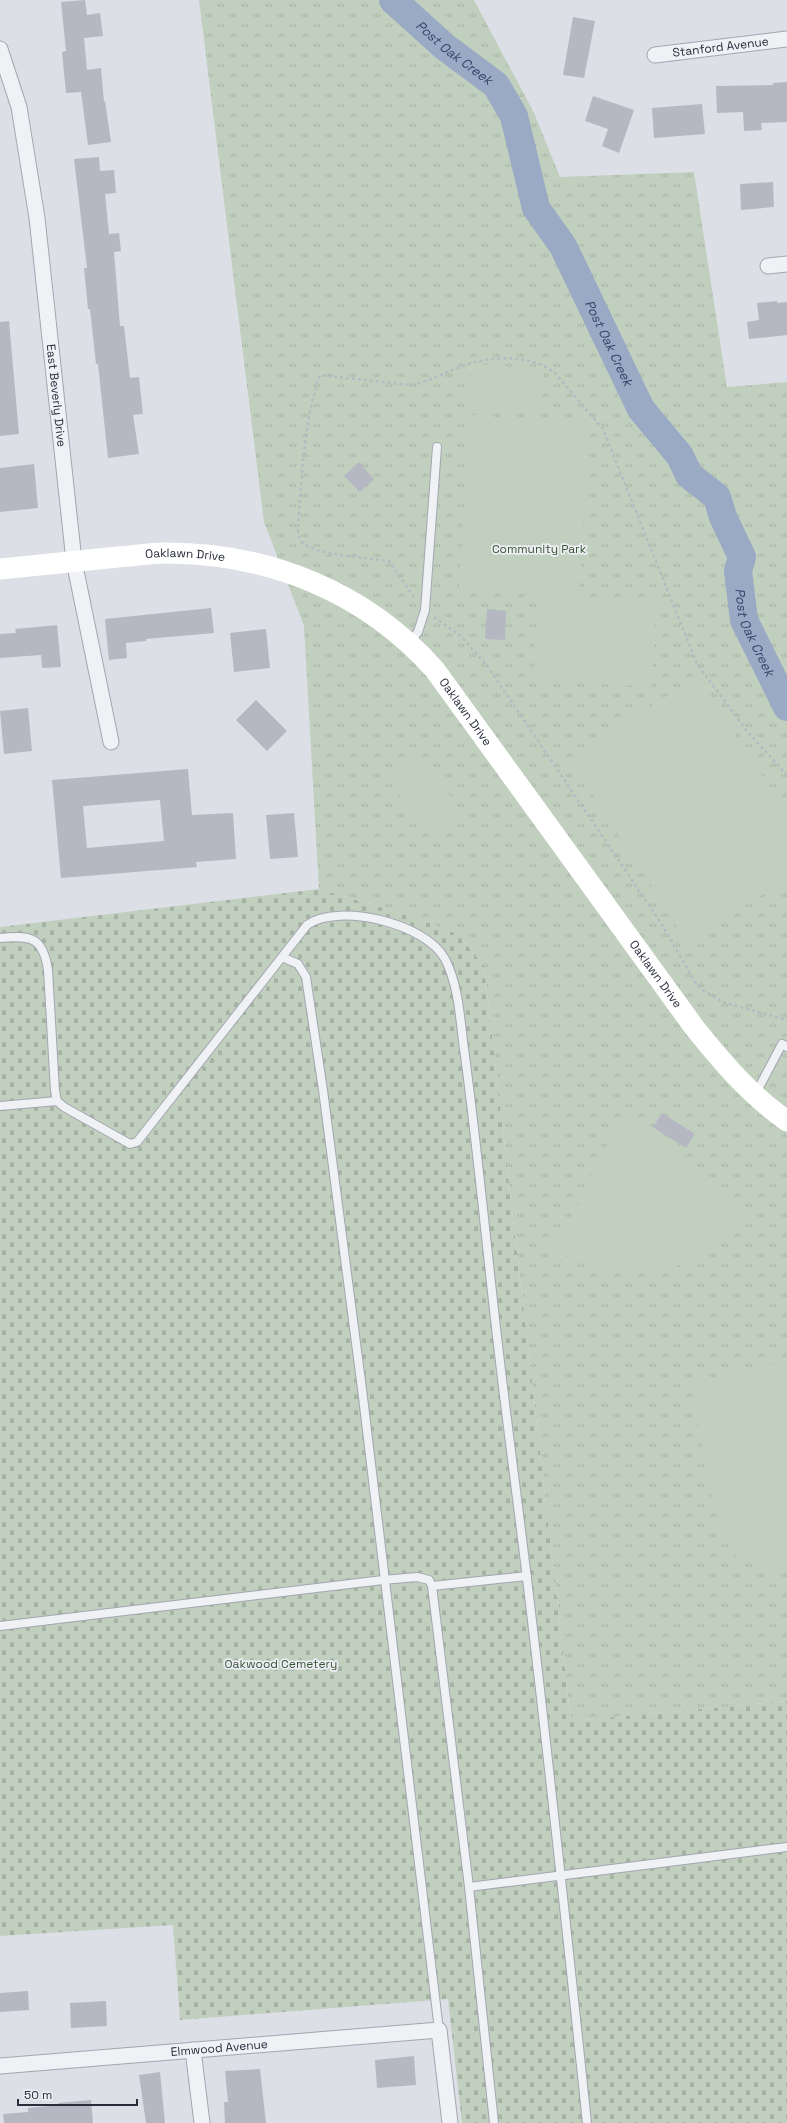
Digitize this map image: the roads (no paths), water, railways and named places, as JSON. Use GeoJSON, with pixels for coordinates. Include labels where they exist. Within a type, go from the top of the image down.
{"type":"FeatureCollection","features":[{"type":"Feature","properties":{"kind":"street","name":"Stanford Avenue"},"geometry":{"type":"LineString","coordinates":[[654,55],[787,39]]}},
{"type":"Feature","properties":{"kind":"street","name":"East Beverly Drive"},"geometry":{"type":"LineString","coordinates":[[0,49],[19,107],[37,218],[74,561],[111,742]]}},
{"type":"Feature","properties":{"kind":"street"},"geometry":{"type":"LineString","coordinates":[[768,266],[787,264]]}},
{"type":"Feature","properties":{"kind":"street","name":"Oaklawn Drive"},"geometry":{"type":"LineString","coordinates":[[0,569],[164,553],[200,554],[249,560],[301,576],[339,594],[375,616],[409,643],[435,670],[694,1027],[738,1080],[787,1121]]}},
{"type":"Feature","properties":{"kind":"street"},"geometry":{"type":"LineString","coordinates":[[439,2030],[450,2123]]}},
{"type":"Feature","properties":{"kind":"street","name":"Elmwood Avenue"},"geometry":{"type":"LineString","coordinates":[[0,2066],[439,2030]]}},
{"type":"Feature","properties":{"kind":"street"},"geometry":{"type":"LineString","coordinates":[[193,2050],[202,2123]]}},
{"type":"Feature","properties":{"kind":"lane"},"geometry":{"type":"LineString","coordinates":[[409,643],[418,632],[425,610],[437,447]]}},
{"type":"Feature","properties":{"kind":"lane"},"geometry":{"type":"LineString","coordinates":[[0,1106],[58,1101],[119,1139],[130,1144],[137,1142],[307,925],[316,919],[344,914],[370,918],[404,928],[428,939],[444,956],[454,984],[472,1105],[503,1394],[527,1576],[561,1874],[587,2123]]}},
{"type":"Feature","properties":{"kind":"lane"},"geometry":{"type":"LineString","coordinates":[[0,938],[21,936],[33,938],[46,954],[55,1091],[58,1101]]}},
{"type":"Feature","properties":{"kind":"lane"},"geometry":{"type":"LineString","coordinates":[[282,957],[298,964],[306,977],[326,1113],[362,1389],[439,2030]]}},
{"type":"Feature","properties":{"kind":"lane"},"geometry":{"type":"LineString","coordinates":[[755,1095],[782,1044],[787,1047]]}},
{"type":"Feature","properties":{"kind":"lane"},"geometry":{"type":"LineString","coordinates":[[432,1586],[527,1576]]}},
{"type":"Feature","properties":{"kind":"lane"},"geometry":{"type":"LineString","coordinates":[[0,1626],[384,1580],[425,1578],[429,1580],[432,1586],[469,1887],[494,2123]]}},
{"type":"Feature","properties":{"kind":"lane"},"geometry":{"type":"LineString","coordinates":[[469,1887],[561,1874],[787,1847]]}},
{"type":"Feature","properties":{"kind":"waterway","name":"Post Oak Creek"},"geometry":{"type":"LineString","coordinates":[[393,0],[445,47],[496,85],[514,116],[536,208],[563,246],[641,409],[680,456],[689,475],[717,497],[723,517],[742,557],[738,571],[744,620],[787,707]]}},
{"type":"Feature","properties":{"kind":"park label","name":"Community Park"},"geometry":{"type":"Point","coordinates":[539,549]}},
{"type":"Feature","properties":{"kind":"park label","name":"Oakwood Cemetery"},"geometry":{"type":"Point","coordinates":[281,1664]}}]}
